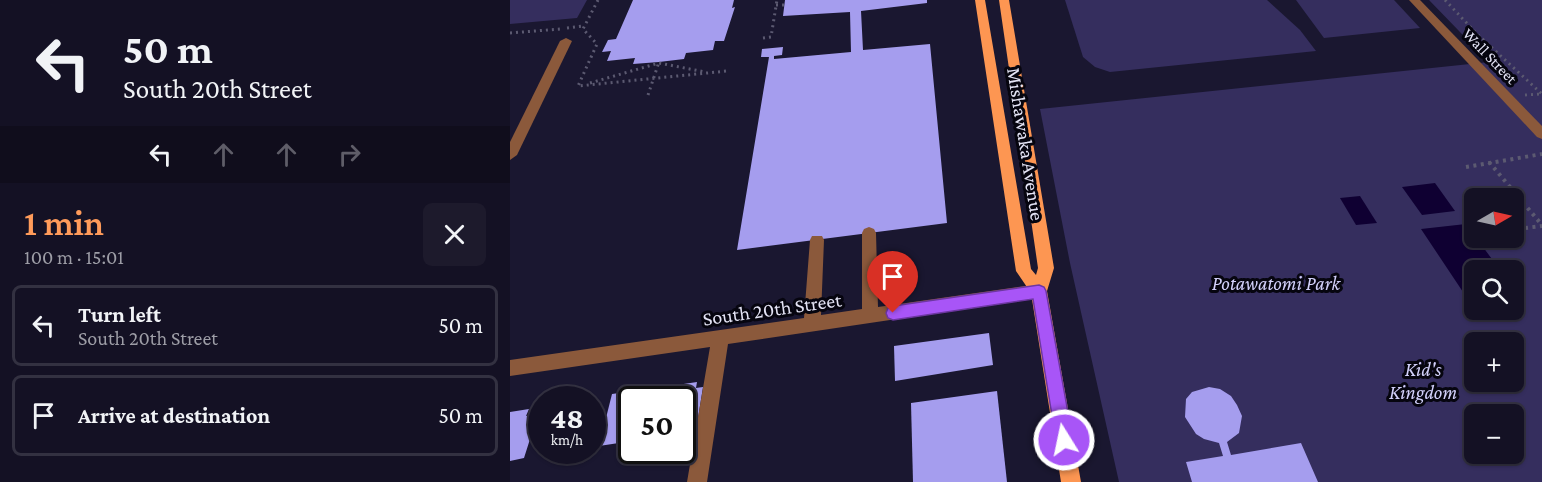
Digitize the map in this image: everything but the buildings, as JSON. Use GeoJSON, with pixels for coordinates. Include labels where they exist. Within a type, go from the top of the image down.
{"type":"FeatureCollection","features":[{"type":"Feature","properties":{"kind":"main road","name":"Mishawaka Avenue"},"geometry":{"type":"LineString","coordinates":[[980,0],[1024,271],[1039,291]]}},
{"type":"Feature","properties":{"kind":"main road","name":"Mishawaka Avenue"},"geometry":{"type":"LineString","coordinates":[[1004,0],[1046,268],[1039,291],[1071,482]]}},
{"type":"Feature","properties":{"kind":"street","name":"Wall Street"},"geometry":{"type":"LineString","coordinates":[[1414,0],[1542,134]]}},
{"type":"Feature","properties":{"kind":"street"},"geometry":{"type":"LineString","coordinates":[[510,155],[566,41]]}},
{"type":"Feature","properties":{"kind":"street"},"geometry":{"type":"LineString","coordinates":[[870,233],[870,316]]}},
{"type":"Feature","properties":{"kind":"street"},"geometry":{"type":"LineString","coordinates":[[812,325],[817,240]]}},
{"type":"Feature","properties":{"kind":"street","name":"South 20th Street"},"geometry":{"type":"LineString","coordinates":[[510,368],[1039,291]]}},
{"type":"Feature","properties":{"kind":"street"},"geometry":{"type":"LineString","coordinates":[[697,482],[720,338]]}},
{"type":"Feature","properties":{"kind":"path"},"geometry":{"type":"LineString","coordinates":[[580,86],[578,86],[597,44],[584,31],[584,26],[598,0]]}},
{"type":"Feature","properties":{"kind":"path"},"geometry":{"type":"LineString","coordinates":[[763,38],[771,37],[777,0]]}},
{"type":"Feature","properties":{"kind":"path"},"geometry":{"type":"LineString","coordinates":[[1445,0],[1477,34],[1542,94]]}},
{"type":"Feature","properties":{"kind":"path"},"geometry":{"type":"LineString","coordinates":[[776,5],[785,4]]}},
{"type":"Feature","properties":{"kind":"path"},"geometry":{"type":"LineString","coordinates":[[510,33],[584,26]]}},
{"type":"Feature","properties":{"kind":"path"},"geometry":{"type":"LineString","coordinates":[[580,86],[659,62],[710,73]]}},
{"type":"Feature","properties":{"kind":"path"},"geometry":{"type":"LineString","coordinates":[[648,95],[659,62]]}},
{"type":"Feature","properties":{"kind":"path"},"geometry":{"type":"LineString","coordinates":[[580,86],[727,71]]}},
{"type":"Feature","properties":{"kind":"path"},"geometry":{"type":"LineString","coordinates":[[1466,167],[1542,154]]}},
{"type":"Feature","properties":{"kind":"path"},"geometry":{"type":"LineString","coordinates":[[1489,162],[1542,226]]}},
{"type":"Feature","properties":{"kind":"path"},"geometry":{"type":"LineString","coordinates":[[1525,228],[1542,226]]}},
{"type":"Feature","properties":{"kind":"green space"},"geometry":{"type":"Polygon","coordinates":[[[510,0],[587,0],[577,18],[510,24],[510,0]]]}},
{"type":"Feature","properties":{"kind":"green space"},"geometry":{"type":"Polygon","coordinates":[[[1065,0],[1267,0],[1300,30],[1316,51],[1110,72],[1095,67],[1083,57],[1065,0]]]}},
{"type":"Feature","properties":{"kind":"green space"},"geometry":{"type":"Polygon","coordinates":[[[1296,0],[1394,0],[1420,28],[1324,38],[1296,0]]]}},
{"type":"Feature","properties":{"kind":"green space","name":"Potawatomi Park"},"geometry":{"type":"Polygon","coordinates":[[[1429,0],[1542,0],[1542,482],[1119,482],[1070,263],[1040,109],[1489,62],[1429,0]]]}},
{"type":"Feature","properties":{"kind":"shaded area"},"geometry":{"type":"Polygon","coordinates":[[[1435,183],[1455,211],[1422,215],[1402,187],[1435,183]]]}},
{"type":"Feature","properties":{"kind":"shaded area"},"geometry":{"type":"Polygon","coordinates":[[[1360,196],[1377,223],[1356,225],[1340,198],[1360,196]]]}},
{"type":"Feature","properties":{"kind":"shaded area"},"geometry":{"type":"Polygon","coordinates":[[[1464,224],[1464,248],[1484,248],[1493,260],[1464,260],[1464,294],[1421,229],[1464,224]]]}},
{"type":"Feature","properties":{"kind":"route"},"geometry":{"type":"LineString","coordinates":[[893,313],[1039,291],[1064,440]]}},
{"type":"Feature","properties":{"kind":"park label","name":"Kid's Kingdom"},"geometry":{"type":"Point","coordinates":[1423,380]}}]}
